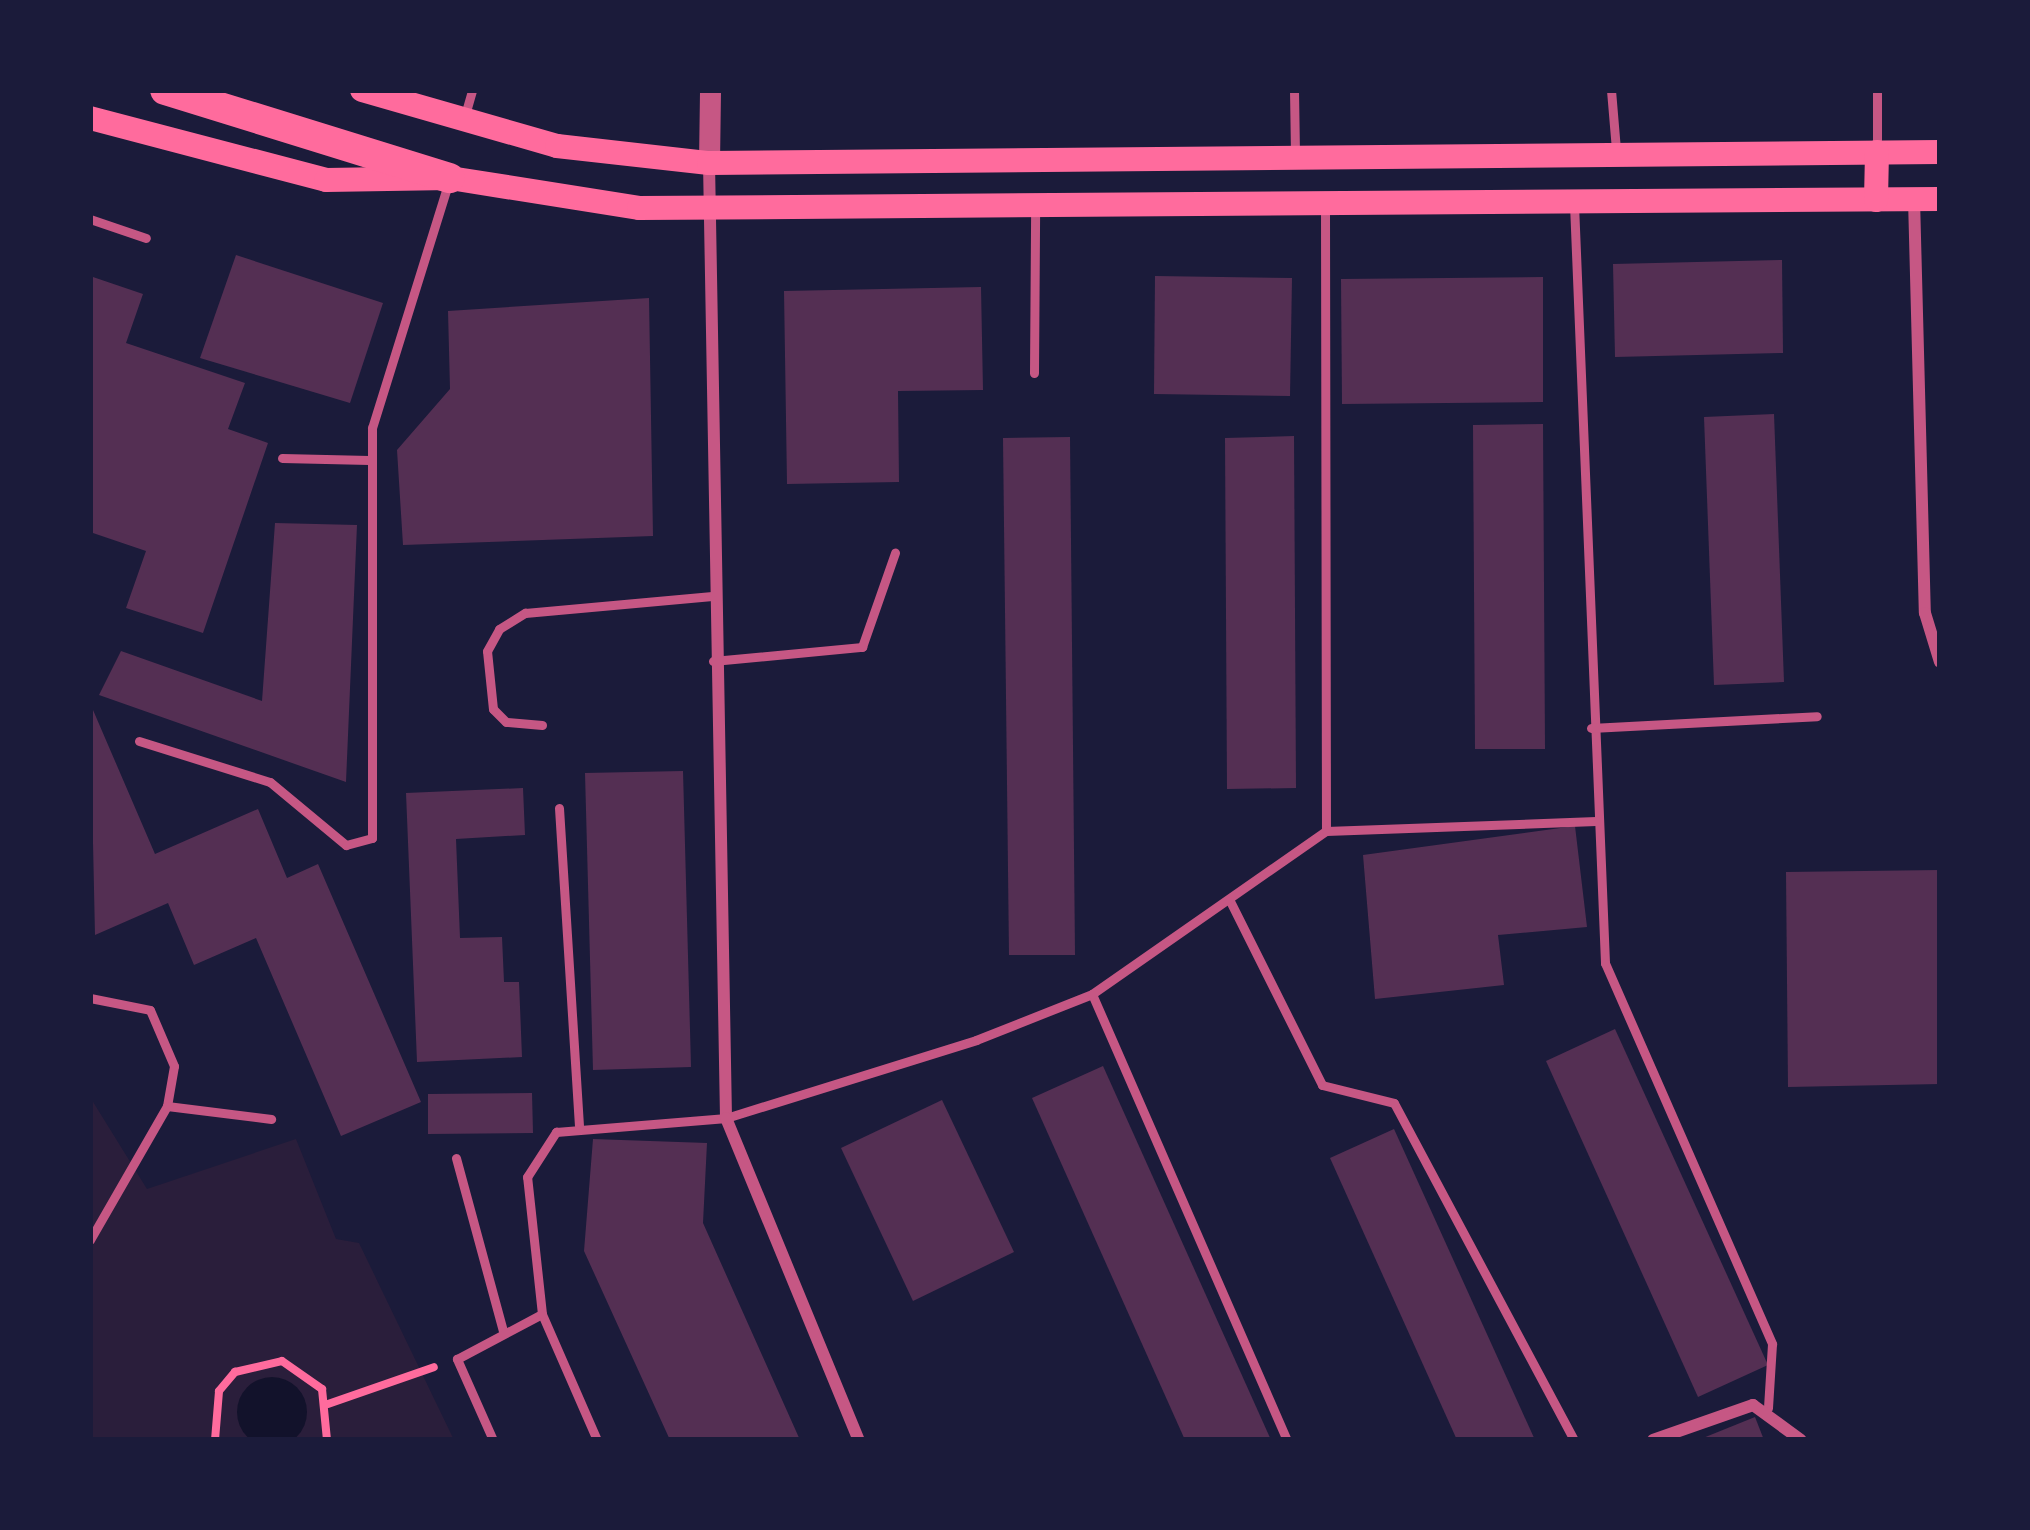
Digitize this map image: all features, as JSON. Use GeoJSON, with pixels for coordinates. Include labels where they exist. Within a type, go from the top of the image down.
{"type":"FeatureCollection","features":[{"type":"Feature","properties":{"kind":"main road"},"geometry":{"type":"LineString","coordinates":[[165,90],[450,178],[560,202],[710,211],[1035,212],[1927,200]]}},
{"type":"Feature","properties":{"kind":"main road"},"geometry":{"type":"LineString","coordinates":[[362,90],[591,153],[709,163],[1940,152]]}},
{"type":"Feature","properties":{"kind":"main road"},"geometry":{"type":"LineString","coordinates":[[90,118],[326,180],[450,178]]}},
{"type":"Feature","properties":{"kind":"main road"},"geometry":{"type":"LineString","coordinates":[[1876,200],[1877,152]]}},
{"type":"Feature","properties":{"kind":"street"},"geometry":{"type":"LineString","coordinates":[[710,90],[713,661],[726,1118],[859,1440]]}},
{"type":"Feature","properties":{"kind":"street"},"geometry":{"type":"LineString","coordinates":[[1927,200],[1925,613],[1940,662]]}},
{"type":"Feature","properties":{"kind":"street"},"geometry":{"type":"LineString","coordinates":[[1653,1440],[1713,1410],[1768,1408],[1801,1440]]}},
{"type":"Feature","properties":{"kind":"lane"},"geometry":{"type":"LineString","coordinates":[[464,120],[472,90]]}},
{"type":"Feature","properties":{"kind":"lane"},"geometry":{"type":"LineString","coordinates":[[1294,90],[1296,159]]}},
{"type":"Feature","properties":{"kind":"lane"},"geometry":{"type":"LineString","coordinates":[[1612,90],[1616,156]]}},
{"type":"Feature","properties":{"kind":"lane"},"geometry":{"type":"LineString","coordinates":[[1877,90],[1877,152]]}},
{"type":"Feature","properties":{"kind":"lane"},"geometry":{"type":"LineString","coordinates":[[139,741],[270,782],[346,845],[372,838],[369,460],[450,178]]}},
{"type":"Feature","properties":{"kind":"lane"},"geometry":{"type":"LineString","coordinates":[[1574,204],[1605,963],[1772,1344],[1768,1408]]}},
{"type":"Feature","properties":{"kind":"lane"},"geometry":{"type":"LineString","coordinates":[[1325,208],[1326,831]]}},
{"type":"Feature","properties":{"kind":"lane"},"geometry":{"type":"LineString","coordinates":[[1034,374],[1035,212]]}},
{"type":"Feature","properties":{"kind":"lane"},"geometry":{"type":"LineString","coordinates":[[90,219],[146,238]]}},
{"type":"Feature","properties":{"kind":"lane"},"geometry":{"type":"LineString","coordinates":[[282,458],[369,460]]}},
{"type":"Feature","properties":{"kind":"lane"},"geometry":{"type":"LineString","coordinates":[[713,661],[862,647],[895,553]]}},
{"type":"Feature","properties":{"kind":"lane"},"geometry":{"type":"LineString","coordinates":[[542,725],[506,722],[493,709],[487,651],[499,629],[525,613],[712,596]]}},
{"type":"Feature","properties":{"kind":"lane"},"geometry":{"type":"LineString","coordinates":[[1592,728],[1817,716]]}},
{"type":"Feature","properties":{"kind":"lane"},"geometry":{"type":"LineString","coordinates":[[560,808],[580,1125]]}},
{"type":"Feature","properties":{"kind":"lane"},"geometry":{"type":"LineString","coordinates":[[597,1440],[542,1314],[527,1177],[544,1140],[580,1125],[726,1118],[1092,994],[1326,831],[1596,821]]}},
{"type":"Feature","properties":{"kind":"lane"},"geometry":{"type":"LineString","coordinates":[[1229,899],[1322,1084],[1394,1103],[1574,1440]]}},
{"type":"Feature","properties":{"kind":"lane"},"geometry":{"type":"LineString","coordinates":[[1092,994],[1287,1440]]}},
{"type":"Feature","properties":{"kind":"lane"},"geometry":{"type":"LineString","coordinates":[[90,998],[150,1010],[173,1066],[167,1106],[90,1240]]}},
{"type":"Feature","properties":{"kind":"lane"},"geometry":{"type":"LineString","coordinates":[[167,1106],[271,1119]]}},
{"type":"Feature","properties":{"kind":"lane"},"geometry":{"type":"LineString","coordinates":[[456,1158],[503,1331]]}},
{"type":"Feature","properties":{"kind":"lane"},"geometry":{"type":"LineString","coordinates":[[493,1440],[458,1359],[542,1314]]}},
{"type":"Feature","properties":{"kind":"path"},"geometry":{"type":"LineString","coordinates":[[328,1403],[458,1359]]}},
{"type":"Feature","properties":{"kind":"path"},"geometry":{"type":"LineString","coordinates":[[215,1440],[219,1391],[257,1362],[305,1370],[328,1403],[327,1440]]}},
{"type":"Feature","properties":{"kind":"shaded area"},"geometry":{"type":"Polygon","coordinates":[[[90,1097],[147,1189],[296,1139],[336,1239],[359,1243],[454,1440],[90,1440],[90,1097]]]}},
{"type":"Feature","properties":{"kind":"shaded area"},"geometry":{"type":"Polygon","coordinates":[[[272,1377],[297,1387],[307,1412],[297,1437],[272,1447],[247,1437],[237,1412],[247,1387],[272,1377]]]}},
{"type":"Feature","properties":{"kind":"building"},"geometry":{"type":"Polygon","coordinates":[[[236,255],[383,303],[350,403],[200,358],[236,255]]]}},
{"type":"Feature","properties":{"kind":"building"},"geometry":{"type":"Polygon","coordinates":[[[1782,260],[1783,353],[1615,357],[1613,264],[1782,260]]]}},
{"type":"Feature","properties":{"kind":"building"},"geometry":{"type":"Polygon","coordinates":[[[90,276],[143,294],[126,343],[245,383],[228,429],[268,443],[203,633],[126,608],[146,551],[90,532],[90,276]]]}},
{"type":"Feature","properties":{"kind":"building"},"geometry":{"type":"Polygon","coordinates":[[[1155,276],[1292,278],[1290,396],[1154,394],[1155,276]]]}},
{"type":"Feature","properties":{"kind":"building"},"geometry":{"type":"Polygon","coordinates":[[[1543,277],[1543,402],[1342,404],[1341,279],[1543,277]]]}},
{"type":"Feature","properties":{"kind":"building"},"geometry":{"type":"Polygon","coordinates":[[[981,287],[983,390],[898,391],[899,482],[787,484],[784,291],[981,287]]]}},
{"type":"Feature","properties":{"kind":"building"},"geometry":{"type":"Polygon","coordinates":[[[649,298],[653,536],[403,545],[397,450],[450,389],[448,311],[649,298]]]}},
{"type":"Feature","properties":{"kind":"building"},"geometry":{"type":"Polygon","coordinates":[[[1774,414],[1784,682],[1714,685],[1704,417],[1774,414]]]}},
{"type":"Feature","properties":{"kind":"building"},"geometry":{"type":"Polygon","coordinates":[[[1543,424],[1545,749],[1475,749],[1473,425],[1543,424]]]}},
{"type":"Feature","properties":{"kind":"building"},"geometry":{"type":"Polygon","coordinates":[[[1294,436],[1296,788],[1227,789],[1225,438],[1294,436]]]}},
{"type":"Feature","properties":{"kind":"building"},"geometry":{"type":"Polygon","coordinates":[[[1070,437],[1075,955],[1009,955],[1003,438],[1070,437]]]}},
{"type":"Feature","properties":{"kind":"building"},"geometry":{"type":"Polygon","coordinates":[[[275,523],[357,525],[346,782],[99,695],[121,651],[262,701],[275,523]]]}},
{"type":"Feature","properties":{"kind":"building"},"geometry":{"type":"Polygon","coordinates":[[[90,703],[155,854],[258,809],[287,878],[318,864],[421,1102],[341,1136],[256,938],[194,965],[168,903],[95,935],[90,703]]]}},
{"type":"Feature","properties":{"kind":"building"},"geometry":{"type":"Polygon","coordinates":[[[683,771],[691,1067],[593,1070],[585,773],[683,771]]]}},
{"type":"Feature","properties":{"kind":"building"},"geometry":{"type":"Polygon","coordinates":[[[523,788],[525,835],[456,839],[460,938],[502,937],[504,982],[519,982],[522,1057],[417,1062],[406,793],[523,788]]]}},
{"type":"Feature","properties":{"kind":"building"},"geometry":{"type":"Polygon","coordinates":[[[1575,826],[1587,927],[1498,935],[1504,985],[1375,999],[1363,855],[1575,826]]]}},
{"type":"Feature","properties":{"kind":"building"},"geometry":{"type":"Polygon","coordinates":[[[1940,870],[1940,1084],[1788,1087],[1786,872],[1940,870]]]}},
{"type":"Feature","properties":{"kind":"building"},"geometry":{"type":"Polygon","coordinates":[[[1615,1029],[1768,1365],[1698,1397],[1546,1061],[1615,1029]]]}},
{"type":"Feature","properties":{"kind":"building"},"geometry":{"type":"Polygon","coordinates":[[[1103,1066],[1271,1440],[1185,1440],[1032,1098],[1103,1066]]]}},
{"type":"Feature","properties":{"kind":"building"},"geometry":{"type":"Polygon","coordinates":[[[532,1093],[533,1133],[428,1134],[428,1094],[532,1093]]]}},
{"type":"Feature","properties":{"kind":"building"},"geometry":{"type":"Polygon","coordinates":[[[942,1100],[1014,1252],[913,1301],[841,1148],[942,1100]]]}},
{"type":"Feature","properties":{"kind":"building"},"geometry":{"type":"Polygon","coordinates":[[[1394,1129],[1535,1440],[1457,1440],[1330,1158],[1394,1129]]]}},
{"type":"Feature","properties":{"kind":"building"},"geometry":{"type":"Polygon","coordinates":[[[593,1139],[707,1143],[703,1223],[800,1440],[670,1440],[584,1251],[593,1139]]]}},
{"type":"Feature","properties":{"kind":"building"},"geometry":{"type":"Polygon","coordinates":[[[1755,1417],[1764,1440],[1698,1440],[1755,1417]]]}}]}
